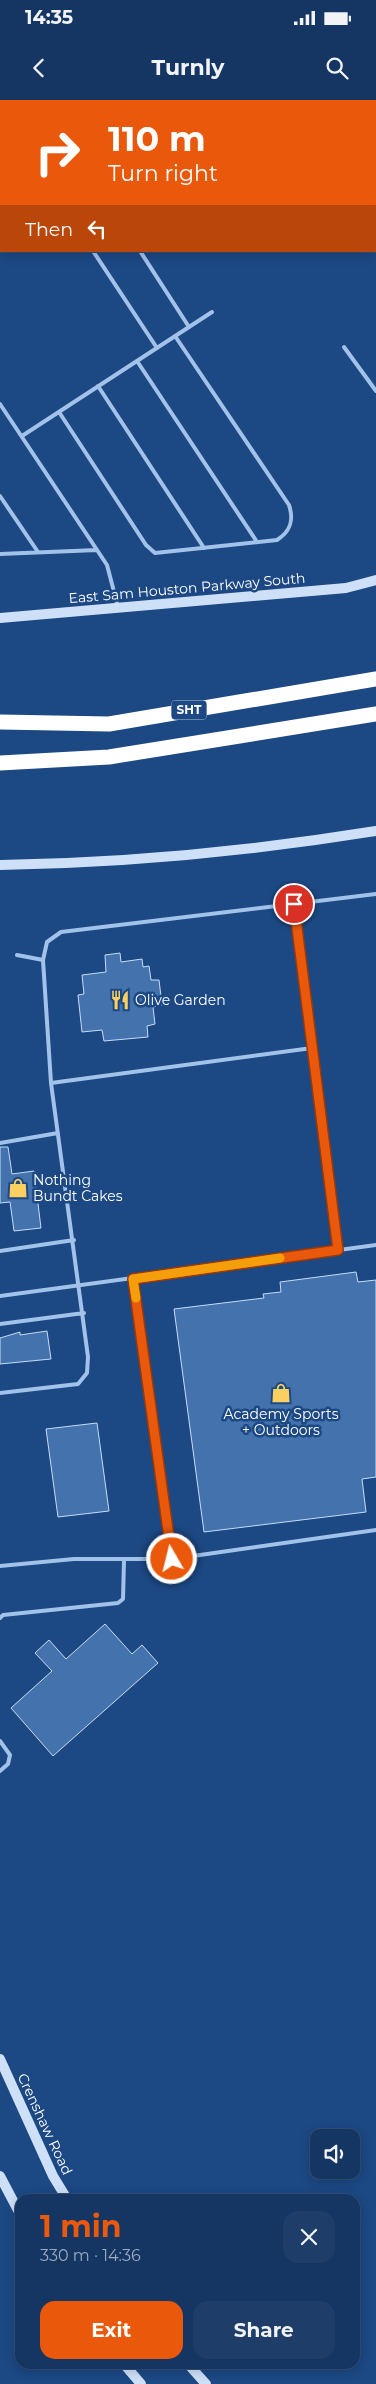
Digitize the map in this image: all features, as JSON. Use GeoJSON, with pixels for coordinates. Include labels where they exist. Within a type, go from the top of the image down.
{"type":"FeatureCollection","features":[{"type":"Feature","properties":{"kind":"highway","name":"SHT"},"geometry":{"type":"LineString","coordinates":[[0,722],[109,724],[376,679]]}},
{"type":"Feature","properties":{"kind":"highway"},"geometry":{"type":"LineString","coordinates":[[0,763],[109,757],[376,714]]}},
{"type":"Feature","properties":{"kind":"main road","name":"East Sam Houston Parkway South"},"geometry":{"type":"LineString","coordinates":[[0,618],[346,588],[376,580]]}},
{"type":"Feature","properties":{"kind":"main road"},"geometry":{"type":"LineString","coordinates":[[0,865],[158,857],[312,841],[376,831]]}},
{"type":"Feature","properties":{"kind":"main road","name":"Crenshaw Road"},"geometry":{"type":"LineString","coordinates":[[0,2059],[53,2176],[64,2194]]}},
{"type":"Feature","properties":{"kind":"main road"},"geometry":{"type":"LineString","coordinates":[[0,2176],[15,2204]]}},
{"type":"Feature","properties":{"kind":"main road"},"geometry":{"type":"LineString","coordinates":[[128,2369],[142,2384]]}},
{"type":"Feature","properties":{"kind":"main road"},"geometry":{"type":"LineString","coordinates":[[192,2369],[206,2384]]}},
{"type":"Feature","properties":{"kind":"lane"},"geometry":{"type":"LineString","coordinates":[[94,252],[157,348]]}},
{"type":"Feature","properties":{"kind":"lane"},"geometry":{"type":"LineString","coordinates":[[141,252],[189,327]]}},
{"type":"Feature","properties":{"kind":"lane"},"geometry":{"type":"LineString","coordinates":[[22,436],[212,312]]}},
{"type":"Feature","properties":{"kind":"lane"},"geometry":{"type":"LineString","coordinates":[[59,412],[146,545],[156,553],[277,540],[286,534],[291,524],[292,514],[289,505],[176,336]]}},
{"type":"Feature","properties":{"kind":"lane"},"geometry":{"type":"LineString","coordinates":[[344,347],[376,391]]}},
{"type":"Feature","properties":{"kind":"lane"},"geometry":{"type":"LineString","coordinates":[[137,361],[257,542]]}},
{"type":"Feature","properties":{"kind":"lane"},"geometry":{"type":"LineString","coordinates":[[98,386],[204,548]]}},
{"type":"Feature","properties":{"kind":"lane"},"geometry":{"type":"LineString","coordinates":[[0,404],[107,565],[118,607]]}},
{"type":"Feature","properties":{"kind":"lane"},"geometry":{"type":"LineString","coordinates":[[0,496],[38,552]]}},
{"type":"Feature","properties":{"kind":"lane"},"geometry":{"type":"LineString","coordinates":[[0,554],[97,550]]}},
{"type":"Feature","properties":{"kind":"lane"},"geometry":{"type":"LineString","coordinates":[[0,1393],[78,1384],[86,1373],[88,1357],[84,1314],[51,1083],[43,960],[47,942],[61,932],[376,894]]}},
{"type":"Feature","properties":{"kind":"lane"},"geometry":{"type":"LineString","coordinates":[[294,904],[338,1250]]}},
{"type":"Feature","properties":{"kind":"lane"},"geometry":{"type":"LineString","coordinates":[[17,954],[43,960]]}},
{"type":"Feature","properties":{"kind":"lane"},"geometry":{"type":"LineString","coordinates":[[51,1083],[312,1048]]}},
{"type":"Feature","properties":{"kind":"lane"},"geometry":{"type":"LineString","coordinates":[[0,1143],[58,1133]]}},
{"type":"Feature","properties":{"kind":"lane"},"geometry":{"type":"LineString","coordinates":[[0,1251],[74,1240]]}},
{"type":"Feature","properties":{"kind":"lane"},"geometry":{"type":"LineString","coordinates":[[0,1296],[376,1245]]}},
{"type":"Feature","properties":{"kind":"lane"},"geometry":{"type":"LineString","coordinates":[[133,1279],[172,1559]]}},
{"type":"Feature","properties":{"kind":"lane"},"geometry":{"type":"LineString","coordinates":[[0,1324],[84,1314]]}},
{"type":"Feature","properties":{"kind":"lane"},"geometry":{"type":"LineString","coordinates":[[0,1566],[74,1559],[124,1561],[172,1559],[376,1530]]}},
{"type":"Feature","properties":{"kind":"lane"},"geometry":{"type":"LineString","coordinates":[[0,1618],[3,1615],[118,1603],[123,1599],[124,1561]]}},
{"type":"Feature","properties":{"kind":"lane"},"geometry":{"type":"LineString","coordinates":[[0,1741],[10,1755],[8,1764],[0,1771]]}},
{"type":"Feature","properties":{"kind":"building","name":"Olive Garden"},"geometry":{"type":"Polygon","coordinates":[[[120,953],[121,962],[142,959],[143,967],[149,966],[151,980],[159,980],[162,1005],[153,1007],[155,1024],[147,1026],[148,1037],[104,1041],[102,1030],[82,1032],[78,995],[84,994],[82,975],[106,972],[105,955],[120,953]]]}},
{"type":"Feature","properties":{"kind":"building","name":"Nothing Bundt Cakes"},"geometry":{"type":"Polygon","coordinates":[[[0,1147],[8,1147],[12,1174],[34,1171],[41,1228],[14,1231],[10,1202],[0,1203],[0,1147]]]}},
{"type":"Feature","properties":{"kind":"building","name":"Academy Sports + Outdoors"},"geometry":{"type":"Polygon","coordinates":[[[356,1272],[358,1282],[376,1280],[376,1477],[362,1479],[366,1512],[204,1532],[174,1309],[264,1298],[263,1294],[281,1292],[280,1282],[356,1272]]]}},
{"type":"Feature","properties":{"kind":"building"},"geometry":{"type":"Polygon","coordinates":[[[47,1331],[51,1359],[0,1364],[0,1338],[20,1332],[20,1335],[47,1331]]]}},
{"type":"Feature","properties":{"kind":"building"},"geometry":{"type":"Polygon","coordinates":[[[97,1423],[109,1511],[58,1517],[46,1429],[97,1423]]]}},
{"type":"Feature","properties":{"kind":"building"},"geometry":{"type":"Polygon","coordinates":[[[105,1624],[132,1654],[142,1645],[158,1663],[53,1756],[11,1708],[52,1671],[35,1653],[49,1640],[66,1659],[105,1624]]]}},
{"type":"Feature","properties":{"kind":"slow traffic"},"geometry":{"type":"LineString","coordinates":[[136,1298],[133,1279],[280,1258]]}},
{"type":"Feature","properties":{"kind":"place","name":"Olive Garden"},"geometry":{"type":"Point","coordinates":[120,1000]}},
{"type":"Feature","properties":{"kind":"place","name":"Nothing Bundt Cakes"},"geometry":{"type":"Point","coordinates":[18,1188]}},
{"type":"Feature","properties":{"kind":"place","name":"Academy Sports + Outdoors"},"geometry":{"type":"Point","coordinates":[281,1393]}},
{"type":"Feature","properties":{"kind":"route"},"geometry":{"type":"LineString","coordinates":[[172,1559],[133,1279],[338,1250],[294,904]]}}]}
